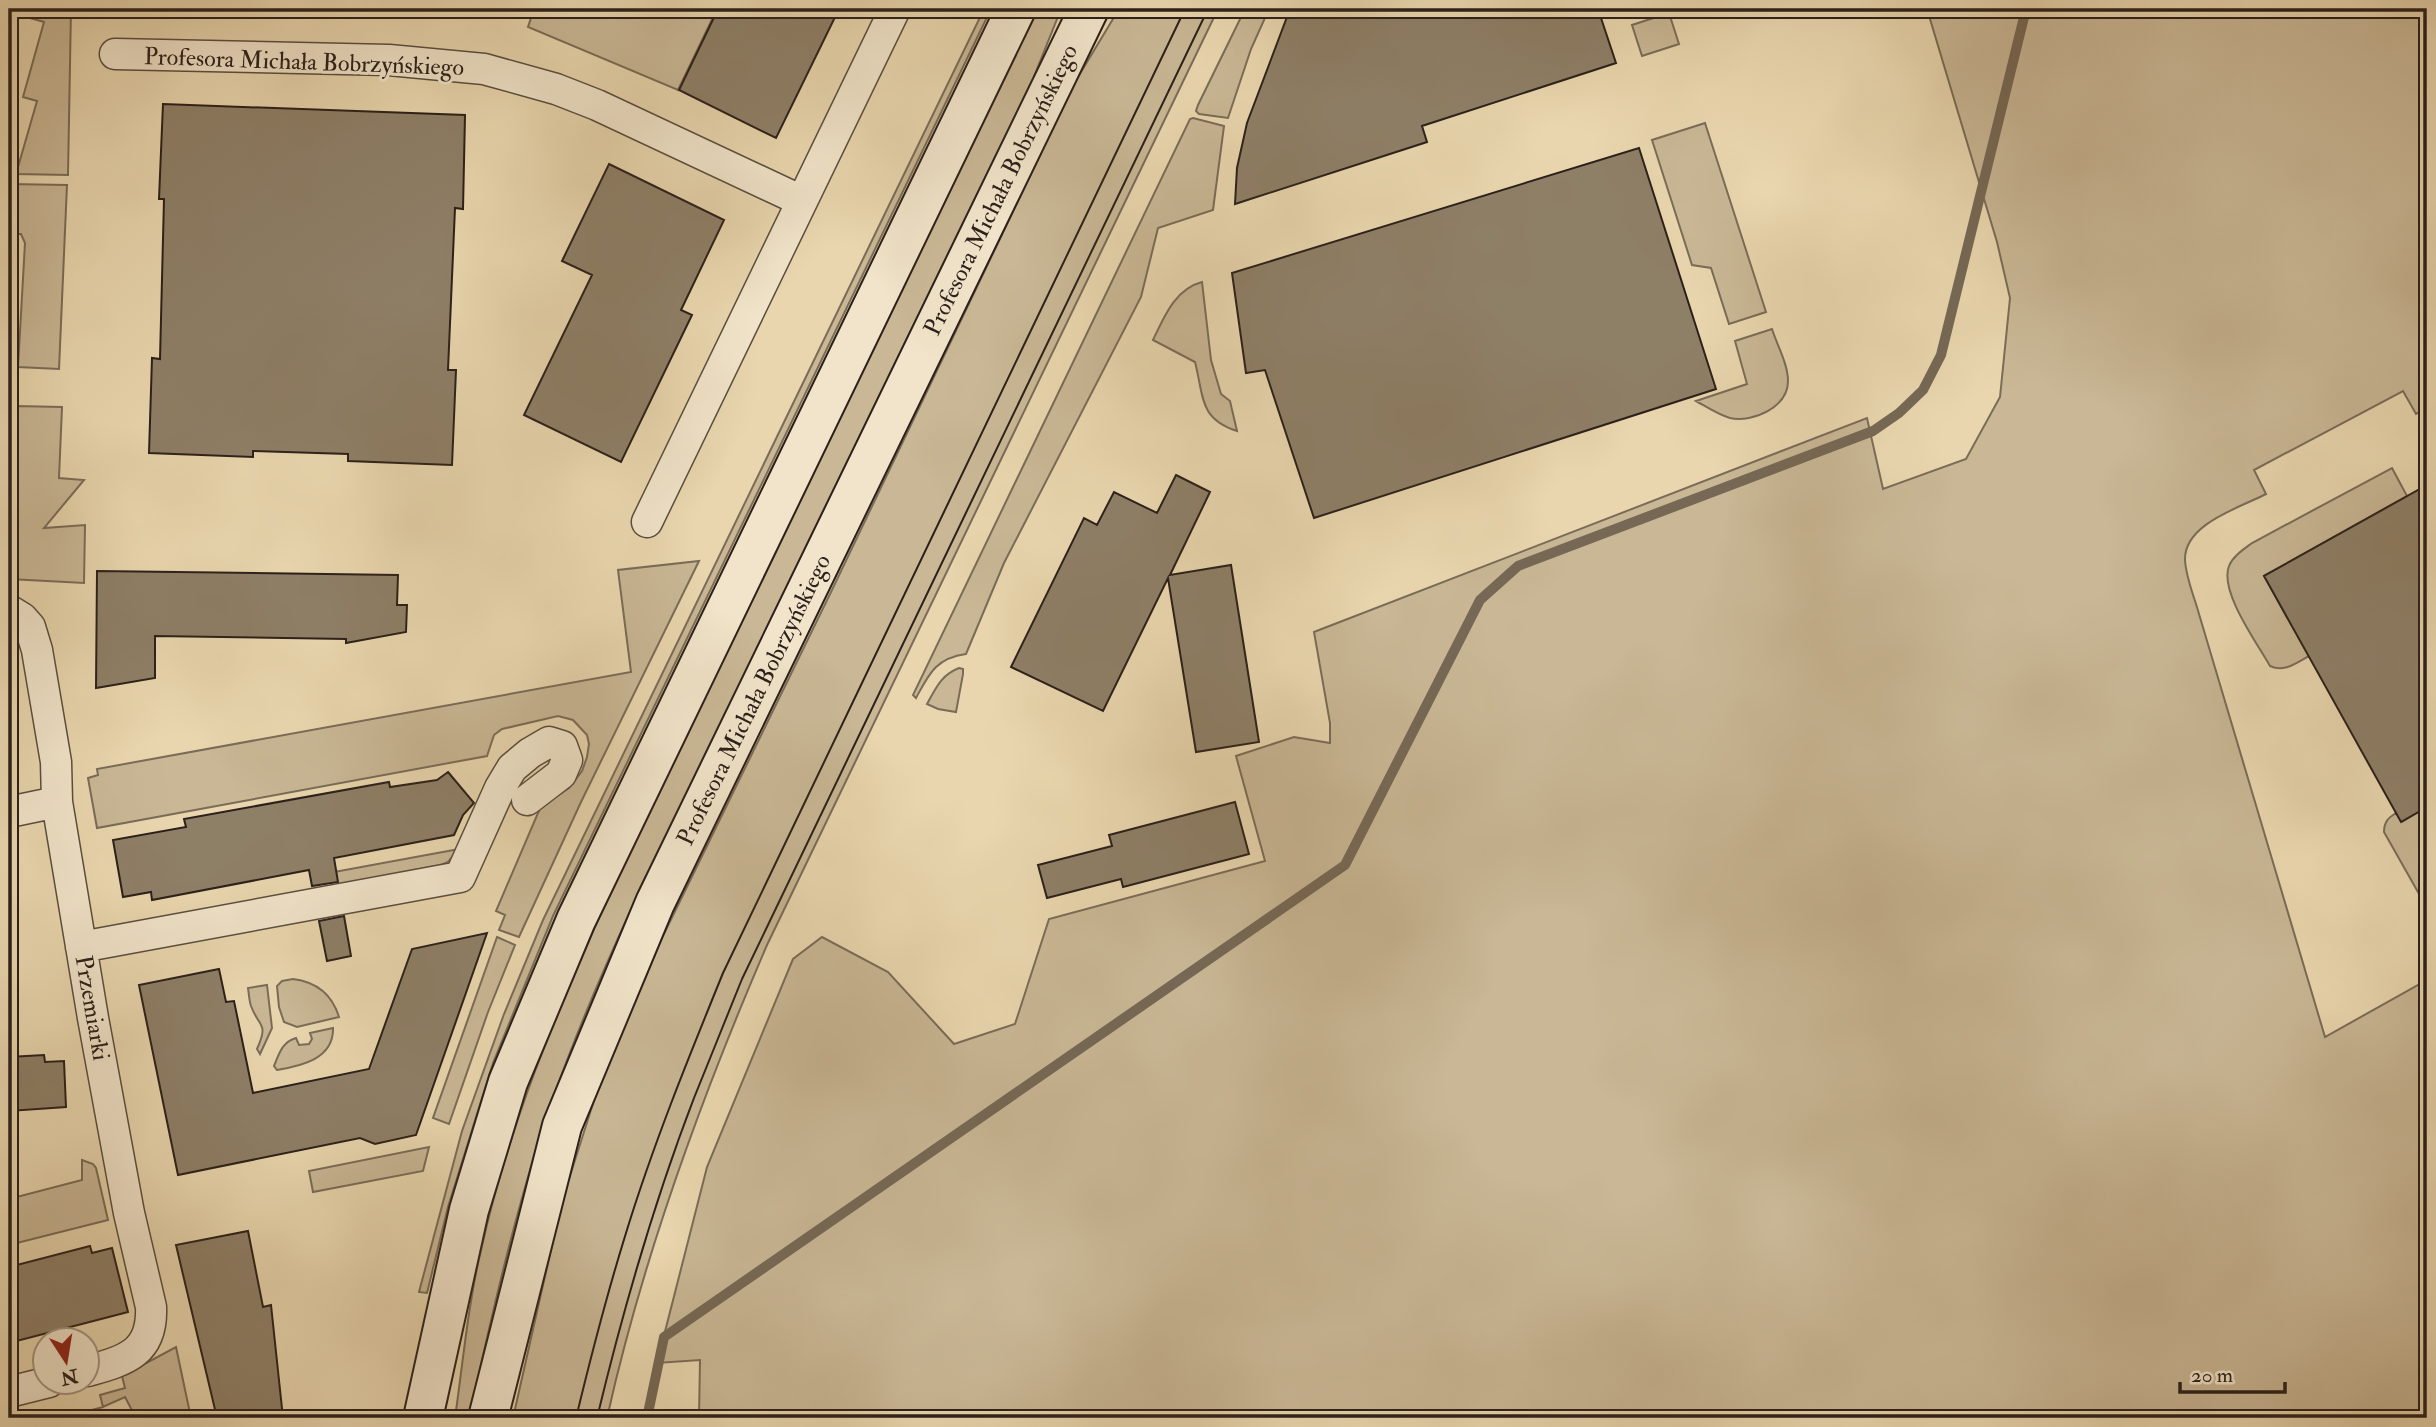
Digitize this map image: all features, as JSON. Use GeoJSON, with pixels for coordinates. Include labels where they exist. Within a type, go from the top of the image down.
{"type":"FeatureCollection","features":[{"type":"Feature","properties":{"kind":"main road"},"geometry":{"type":"LineString","coordinates":[[423,1418],[470,1210],[504,1095],[571,932],[1017,9]]}},
{"type":"Feature","properties":{"kind":"main road","name":"Profesora Michała Bobrzyńskiego"},"geometry":{"type":"LineString","coordinates":[[488,1418],[562,1126],[656,903],[1089,9]]}},
{"type":"Feature","properties":{"kind":"street"},"geometry":{"type":"LineString","coordinates":[[647,522],[895,9]]}},
{"type":"Feature","properties":{"kind":"street","name":"Profesora Michała Bobrzyńskiego"},"geometry":{"type":"LineString","coordinates":[[115,54],[389,60],[484,69],[556,89],[597,105],[802,201]]}},
{"type":"Feature","properties":{"kind":"street","name":"Przemiarki"},"geometry":{"type":"LineString","coordinates":[[9,610],[30,627],[37,650],[56,762],[57,802],[81,947],[129,1213],[150,1307],[151,1320],[143,1343],[129,1357],[102,1366]]}},
{"type":"Feature","properties":{"kind":"street"},"geometry":{"type":"LineString","coordinates":[[81,947],[460,877],[500,788],[512,768],[549,742],[562,746],[567,760],[561,774],[527,800]]}},
{"type":"Feature","properties":{"kind":"street"},"geometry":{"type":"LineString","coordinates":[[9,813],[57,802]]}},
{"type":"Feature","properties":{"kind":"street"},"geometry":{"type":"LineString","coordinates":[[9,1392],[32,1386]]}},
{"type":"Feature","properties":{"kind":"shaded area"},"geometry":{"type":"Polygon","coordinates":[[[33,9],[71,9],[68,175],[16,174],[37,101],[23,97],[44,22],[30,18],[33,9]]]}},
{"type":"Feature","properties":{"kind":"shaded area"},"geometry":{"type":"Polygon","coordinates":[[[534,9],[717,9],[678,90],[528,27],[534,9]]]}},
{"type":"Feature","properties":{"kind":"shaded area"},"geometry":{"type":"Polygon","coordinates":[[[984,9],[991,9],[553,916],[493,1063],[448,1207],[427,1293],[419,1292],[462,1131],[504,1014],[543,920],[984,9]]]}},
{"type":"Feature","properties":{"kind":"shaded area"},"geometry":{"type":"Polygon","coordinates":[[[1037,9],[1061,9],[1033,79],[630,912],[591,1000],[556,1089],[526,1183],[469,1418],[455,1418],[473,1292],[492,1205],[519,1115],[570,985],[607,900],[1037,9]]]}},
{"type":"Feature","properties":{"kind":"shaded area"},"geometry":{"type":"Polygon","coordinates":[[[1119,9],[1218,9],[767,945],[719,1061],[656,1237],[607,1418],[513,1418],[562,1201],[597,1091],[662,938],[1075,82],[1119,9]]]}},
{"type":"Feature","properties":{"kind":"shaded area"},"geometry":{"type":"Polygon","coordinates":[[[1245,9],[1269,9],[1251,49],[1228,118],[1199,114],[1196,111],[1198,105],[1245,9]]]}},
{"type":"Feature","properties":{"kind":"shaded area"},"geometry":{"type":"Polygon","coordinates":[[[1927,9],[2427,9],[2427,408],[2416,414],[2403,391],[2254,470],[2266,494],[2203,527],[2193,536],[2187,547],[2185,560],[2190,587],[2325,1037],[2427,980],[2427,1418],[699,1418],[700,1360],[657,1363],[707,1167],[793,959],[822,937],[888,972],[954,1044],[1015,1024],[1049,919],[1265,861],[1236,756],[1294,737],[1330,743],[1330,723],[1314,632],[1867,418],[1883,489],[1966,459],[2000,397],[2010,298],[1997,242],[1927,9]]]}},
{"type":"Feature","properties":{"kind":"shaded area"},"geometry":{"type":"Polygon","coordinates":[[[1669,13],[1679,44],[1642,56],[1632,25],[1669,13]]]}},
{"type":"Feature","properties":{"kind":"shaded area"},"geometry":{"type":"Polygon","coordinates":[[[1190,119],[1224,126],[1213,210],[1158,228],[1141,297],[1004,563],[966,654],[940,663],[916,698],[913,695],[1190,119]]]}},
{"type":"Feature","properties":{"kind":"shaded area"},"geometry":{"type":"Polygon","coordinates":[[[1705,123],[1766,312],[1729,324],[1711,268],[1692,265],[1652,140],[1705,123]]]}},
{"type":"Feature","properties":{"kind":"shaded area"},"geometry":{"type":"Polygon","coordinates":[[[9,184],[67,185],[59,369],[18,367],[25,243],[21,234],[9,234],[9,184]]]}},
{"type":"Feature","properties":{"kind":"shaded area"},"geometry":{"type":"Polygon","coordinates":[[[1202,282],[1211,360],[1221,394],[1230,401],[1237,431],[1225,426],[1209,413],[1202,396],[1195,362],[1153,340],[1166,313],[1178,297],[1202,282]]]}},
{"type":"Feature","properties":{"kind":"shaded area"},"geometry":{"type":"Polygon","coordinates":[[[1772,329],[1788,375],[1786,390],[1776,405],[1758,415],[1739,419],[1722,415],[1696,401],[1747,384],[1735,341],[1772,329]]]}},
{"type":"Feature","properties":{"kind":"shaded area"},"geometry":{"type":"Polygon","coordinates":[[[15,406],[62,407],[59,478],[84,480],[44,528],[85,525],[84,583],[9,579],[9,476],[15,406]]]}},
{"type":"Feature","properties":{"kind":"shaded area"},"geometry":{"type":"Polygon","coordinates":[[[2392,468],[2407,496],[2264,576],[2309,656],[2285,668],[2270,666],[2234,603],[2227,577],[2231,562],[2252,543],[2392,468]]]}},
{"type":"Feature","properties":{"kind":"shaded area"},"geometry":{"type":"Polygon","coordinates":[[[699,561],[581,802],[519,937],[499,930],[505,915],[496,911],[541,806],[569,788],[582,771],[587,757],[587,735],[573,720],[558,716],[502,729],[494,735],[487,756],[97,828],[88,778],[98,775],[97,769],[631,672],[618,570],[699,561]]]}},
{"type":"Feature","properties":{"kind":"shaded area"},"geometry":{"type":"Polygon","coordinates":[[[959,668],[963,669],[963,674],[956,712],[927,704],[943,678],[959,668]]]}},
{"type":"Feature","properties":{"kind":"shaded area"},"geometry":{"type":"Polygon","coordinates":[[[2427,807],[2427,908],[2384,832],[2387,821],[2396,813],[2402,822],[2427,807]]]}},
{"type":"Feature","properties":{"kind":"shaded area"},"geometry":{"type":"Polygon","coordinates":[[[459,849],[448,862],[441,865],[337,885],[334,872],[459,849]]]}},
{"type":"Feature","properties":{"kind":"shaded area"},"geometry":{"type":"Polygon","coordinates":[[[497,937],[515,945],[488,1012],[449,1124],[433,1118],[497,937]]]}},
{"type":"Feature","properties":{"kind":"shaded area"},"geometry":{"type":"Polygon","coordinates":[[[293,979],[322,990],[339,1017],[297,1027],[284,1022],[277,986],[282,981],[293,979]]]}},
{"type":"Feature","properties":{"kind":"shaded area"},"geometry":{"type":"Polygon","coordinates":[[[267,985],[272,1028],[260,1054],[257,1049],[262,1026],[251,1006],[248,988],[267,985]]]}},
{"type":"Feature","properties":{"kind":"shaded area"},"geometry":{"type":"Polygon","coordinates":[[[333,1028],[332,1039],[322,1054],[296,1066],[277,1070],[274,1066],[287,1042],[296,1038],[299,1045],[309,1044],[312,1039],[310,1033],[333,1028]]]}},
{"type":"Feature","properties":{"kind":"shaded area"},"geometry":{"type":"Polygon","coordinates":[[[429,1147],[423,1171],[313,1192],[309,1171],[429,1147]]]}},
{"type":"Feature","properties":{"kind":"shaded area"},"geometry":{"type":"Polygon","coordinates":[[[82,1160],[96,1168],[108,1220],[9,1245],[9,1199],[82,1180],[82,1160]]]}},
{"type":"Feature","properties":{"kind":"shaded area"},"geometry":{"type":"Polygon","coordinates":[[[176,1347],[191,1418],[136,1418],[125,1397],[103,1407],[100,1396],[125,1388],[122,1376],[176,1347]]]}},
{"type":"Feature","properties":{"kind":"shaded area"},"geometry":{"type":"Polygon","coordinates":[[[102,1407],[78,1418],[62,1418],[102,1407]]]}},
{"type":"Feature","properties":{"kind":"building"},"geometry":{"type":"Polygon","coordinates":[[[718,9],[839,9],[776,138],[679,90],[718,9]]]}},
{"type":"Feature","properties":{"kind":"building"},"geometry":{"type":"Polygon","coordinates":[[[1290,9],[1598,9],[1616,63],[1422,126],[1427,142],[1235,204],[1237,168],[1247,123],[1290,9]]]}},
{"type":"Feature","properties":{"kind":"building"},"geometry":{"type":"Polygon","coordinates":[[[163,104],[465,115],[463,209],[455,208],[448,370],[456,370],[452,465],[348,461],[348,454],[253,451],[253,457],[149,453],[152,358],[160,359],[164,199],[159,199],[163,104]]]}},
{"type":"Feature","properties":{"kind":"building"},"geometry":{"type":"Polygon","coordinates":[[[1639,148],[1716,389],[1314,518],[1265,370],[1246,373],[1232,273],[1639,148]]]}},
{"type":"Feature","properties":{"kind":"building"},"geometry":{"type":"Polygon","coordinates":[[[609,164],[724,220],[681,310],[692,315],[621,462],[524,415],[592,275],[562,261],[609,164]]]}},
{"type":"Feature","properties":{"kind":"building"},"geometry":{"type":"Polygon","coordinates":[[[1176,475],[1210,492],[1170,575],[1231,565],[1259,742],[1196,752],[1168,578],[1103,711],[1011,667],[1084,518],[1097,525],[1114,492],[1157,513],[1176,475]]]}},
{"type":"Feature","properties":{"kind":"building"},"geometry":{"type":"Polygon","coordinates":[[[2427,485],[2427,807],[2401,822],[2264,576],[2427,485]]]}},
{"type":"Feature","properties":{"kind":"building"},"geometry":{"type":"Polygon","coordinates":[[[97,571],[398,575],[397,605],[407,605],[406,632],[346,643],[346,639],[155,636],[155,678],[96,688],[97,571]]]}},
{"type":"Feature","properties":{"kind":"building"},"geometry":{"type":"Polygon","coordinates":[[[448,772],[474,803],[463,815],[454,835],[334,858],[338,882],[312,886],[309,870],[152,900],[151,892],[123,897],[113,840],[186,827],[184,819],[389,782],[390,787],[437,780],[448,772]]]}},
{"type":"Feature","properties":{"kind":"building"},"geometry":{"type":"Polygon","coordinates":[[[1235,802],[1249,854],[1123,887],[1121,879],[1047,898],[1038,865],[1112,846],[1109,835],[1235,802]]]}},
{"type":"Feature","properties":{"kind":"building"},"geometry":{"type":"Polygon","coordinates":[[[344,916],[351,956],[327,961],[319,921],[344,916]]]}},
{"type":"Feature","properties":{"kind":"building"},"geometry":{"type":"Polygon","coordinates":[[[487,933],[416,1135],[375,1144],[360,1138],[178,1175],[139,985],[219,969],[226,1002],[234,1001],[253,1093],[369,1069],[412,949],[487,933]]]}},
{"type":"Feature","properties":{"kind":"building"},"geometry":{"type":"Polygon","coordinates":[[[44,1055],[45,1062],[64,1061],[66,1107],[9,1111],[9,1057],[44,1055]]]}},
{"type":"Feature","properties":{"kind":"building"},"geometry":{"type":"Polygon","coordinates":[[[248,1231],[263,1307],[271,1305],[283,1418],[217,1418],[176,1245],[248,1231]]]}},
{"type":"Feature","properties":{"kind":"building"},"geometry":{"type":"Polygon","coordinates":[[[90,1246],[92,1253],[112,1248],[128,1312],[74,1326],[32,1326],[32,1337],[9,1343],[9,1267],[90,1246]]]}},
{"type":"Feature","properties":{"kind":"waterway"},"geometry":{"type":"LineString","coordinates":[[647,1418],[664,1337],[1345,865],[1480,600],[1518,566],[1873,431],[1899,413],[1923,390],[1941,355],[2026,9]]}},
{"type":"Feature","properties":{"kind":"tram line"},"geometry":{"type":"LineString","coordinates":[[576,1418],[636,1200],[723,973],[1185,9]]}},
{"type":"Feature","properties":{"kind":"tram line"},"geometry":{"type":"LineString","coordinates":[[597,1418],[653,1216],[694,1098],[742,979],[1208,9]]}}]}
